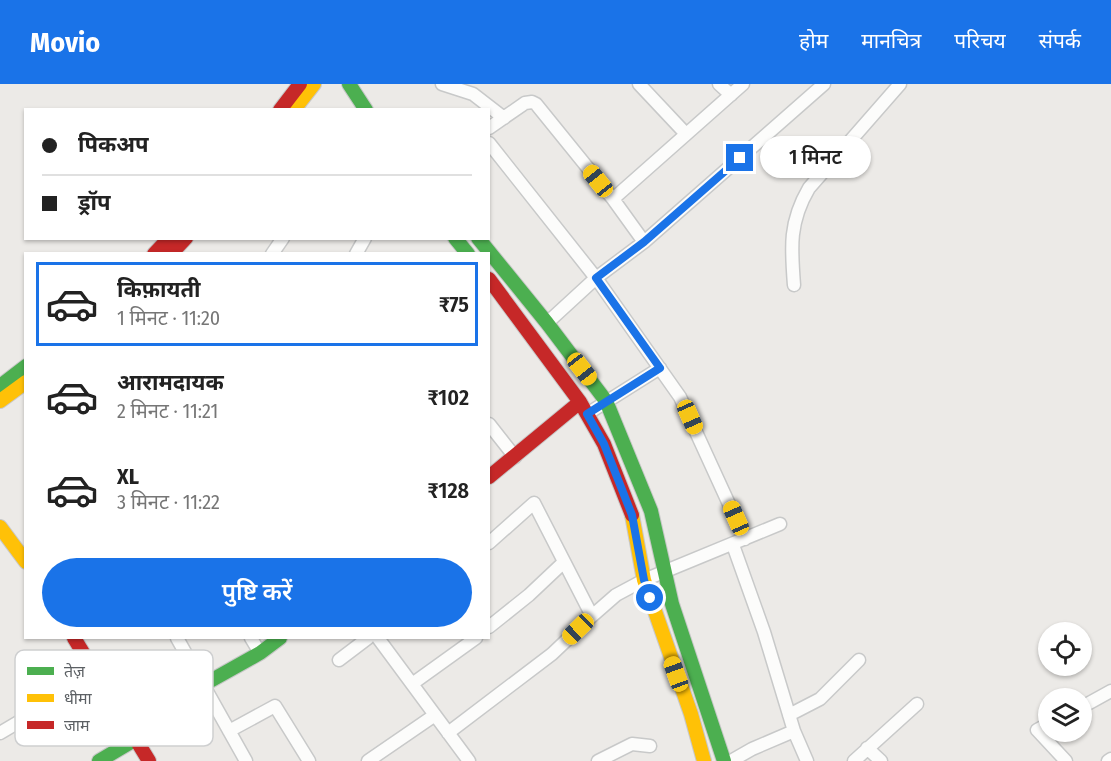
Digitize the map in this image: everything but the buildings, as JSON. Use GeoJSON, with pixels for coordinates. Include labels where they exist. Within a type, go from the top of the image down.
{"type":"FeatureCollection","features":[{"type":"Feature","properties":{"kind":"street"},"geometry":{"type":"LineString","coordinates":[[282,108],[300,84]]}},
{"type":"Feature","properties":{"kind":"street"},"geometry":{"type":"LineString","coordinates":[[296,108],[314,84]]}},
{"type":"Feature","properties":{"kind":"street"},"geometry":{"type":"LineString","coordinates":[[349,84],[365,108]]}},
{"type":"Feature","properties":{"kind":"street"},"geometry":{"type":"LineString","coordinates":[[442,84],[473,94],[504,118]]}},
{"type":"Feature","properties":{"kind":"street"},"geometry":{"type":"LineString","coordinates":[[639,84],[686,134]]}},
{"type":"Feature","properties":{"kind":"street"},"geometry":{"type":"LineString","coordinates":[[719,84],[730,95]]}},
{"type":"Feature","properties":{"kind":"street"},"geometry":{"type":"LineString","coordinates":[[613,199],[744,84]]}},
{"type":"Feature","properties":{"kind":"street"},"geometry":{"type":"LineString","coordinates":[[547,323],[596,278],[644,242],[824,84]]}},
{"type":"Feature","properties":{"kind":"street"},"geometry":{"type":"LineString","coordinates":[[794,285],[791,256],[793,228],[798,207],[809,188],[900,84]]}},
{"type":"Feature","properties":{"kind":"street"},"geometry":{"type":"LineString","coordinates":[[490,127],[525,104],[532,102],[536,104],[613,199],[644,242]]}},
{"type":"Feature","properties":{"kind":"street"},"geometry":{"type":"LineString","coordinates":[[490,144],[596,278],[680,397],[745,538]]}},
{"type":"Feature","properties":{"kind":"street"},"geometry":{"type":"LineString","coordinates":[[156,252],[167,240]]}},
{"type":"Feature","properties":{"kind":"street"},"geometry":{"type":"LineString","coordinates":[[173,252],[184,240]]}},
{"type":"Feature","properties":{"kind":"street"},"geometry":{"type":"LineString","coordinates":[[457,240],[466,252]]}},
{"type":"Feature","properties":{"kind":"street"},"geometry":{"type":"LineString","coordinates":[[480,240],[489,252]]}},
{"type":"Feature","properties":{"kind":"street"},"geometry":{"type":"LineString","coordinates":[[490,253],[606,400],[651,511],[672,604],[724,761]]}},
{"type":"Feature","properties":{"kind":"street"},"geometry":{"type":"LineString","coordinates":[[490,280],[584,408],[604,444],[632,515],[644,580],[691,714],[701,760]]}},
{"type":"Feature","properties":{"kind":"street"},"geometry":{"type":"LineString","coordinates":[[0,386],[24,368]]}},
{"type":"Feature","properties":{"kind":"street"},"geometry":{"type":"LineString","coordinates":[[490,476],[584,408],[606,400],[660,368]]}},
{"type":"Feature","properties":{"kind":"street"},"geometry":{"type":"LineString","coordinates":[[0,401],[24,383]]}},
{"type":"Feature","properties":{"kind":"street"},"geometry":{"type":"LineString","coordinates":[[490,425],[515,457]]}},
{"type":"Feature","properties":{"kind":"street"},"geometry":{"type":"LineString","coordinates":[[490,542],[534,503],[592,616]]}},
{"type":"Feature","properties":{"kind":"street"},"geometry":{"type":"LineString","coordinates":[[448,733],[552,654],[616,595],[663,571],[780,524]]}},
{"type":"Feature","properties":{"kind":"street"},"geometry":{"type":"LineString","coordinates":[[0,526],[24,559]]}},
{"type":"Feature","properties":{"kind":"street"},"geometry":{"type":"LineString","coordinates":[[733,544],[764,632],[794,731],[807,761]]}},
{"type":"Feature","properties":{"kind":"street"},"geometry":{"type":"LineString","coordinates":[[490,626],[529,595],[564,562]]}},
{"type":"Feature","properties":{"kind":"street"},"geometry":{"type":"LineString","coordinates":[[252,639],[260,653]]}},
{"type":"Feature","properties":{"kind":"street"},"geometry":{"type":"LineString","coordinates":[[213,679],[260,653],[279,639]]}},
{"type":"Feature","properties":{"kind":"street"},"geometry":{"type":"LineString","coordinates":[[339,660],[367,639]]}},
{"type":"Feature","properties":{"kind":"street"},"geometry":{"type":"LineString","coordinates":[[379,639],[469,761]]}},
{"type":"Feature","properties":{"kind":"street"},"geometry":{"type":"LineString","coordinates":[[412,684],[475,639]]}},
{"type":"Feature","properties":{"kind":"street"},"geometry":{"type":"LineString","coordinates":[[789,715],[820,699],[859,660]]}},
{"type":"Feature","properties":{"kind":"street"},"geometry":{"type":"LineString","coordinates":[[1092,701],[1111,691]]}},
{"type":"Feature","properties":{"kind":"street"},"geometry":{"type":"LineString","coordinates":[[213,703],[246,761]]}},
{"type":"Feature","properties":{"kind":"street"},"geometry":{"type":"LineString","coordinates":[[854,761],[917,704]]}},
{"type":"Feature","properties":{"kind":"street"},"geometry":{"type":"LineString","coordinates":[[229,731],[275,706],[309,761]]}},
{"type":"Feature","properties":{"kind":"street"},"geometry":{"type":"LineString","coordinates":[[368,761],[435,715]]}},
{"type":"Feature","properties":{"kind":"street"},"geometry":{"type":"LineString","coordinates":[[0,733],[15,724]]}},
{"type":"Feature","properties":{"kind":"street"},"geometry":{"type":"LineString","coordinates":[[731,761],[752,749],[794,731]]}},
{"type":"Feature","properties":{"kind":"street"},"geometry":{"type":"LineString","coordinates":[[1049,742],[1066,761]]}},
{"type":"Feature","properties":{"kind":"street"},"geometry":{"type":"LineString","coordinates":[[598,761],[632,744],[650,746]]}},
{"type":"Feature","properties":{"kind":"street"},"geometry":{"type":"LineString","coordinates":[[99,761],[124,746]]}},
{"type":"Feature","properties":{"kind":"street"},"geometry":{"type":"LineString","coordinates":[[140,746],[149,761]]}},
{"type":"Feature","properties":{"kind":"street"},"geometry":{"type":"LineString","coordinates":[[867,748],[881,761]]}},
{"type":"Feature","properties":{"kind":"traffic: fast"},"geometry":{"type":"LineString","coordinates":[[349,84],[365,108]]}},
{"type":"Feature","properties":{"kind":"traffic: fast"},"geometry":{"type":"LineString","coordinates":[[457,240],[466,252]]}},
{"type":"Feature","properties":{"kind":"traffic: fast"},"geometry":{"type":"LineString","coordinates":[[480,240],[489,252]]}},
{"type":"Feature","properties":{"kind":"traffic: fast"},"geometry":{"type":"LineString","coordinates":[[490,253],[606,401],[651,511],[672,604],[724,761]]}},
{"type":"Feature","properties":{"kind":"traffic: fast"},"geometry":{"type":"LineString","coordinates":[[0,386],[24,368]]}},
{"type":"Feature","properties":{"kind":"traffic: fast"},"geometry":{"type":"LineString","coordinates":[[213,679],[260,653],[279,639]]}},
{"type":"Feature","properties":{"kind":"traffic: fast"},"geometry":{"type":"LineString","coordinates":[[99,761],[124,746]]}},
{"type":"Feature","properties":{"kind":"traffic: slow"},"geometry":{"type":"LineString","coordinates":[[296,107],[314,84]]}},
{"type":"Feature","properties":{"kind":"traffic: slow"},"geometry":{"type":"LineString","coordinates":[[0,401],[24,383]]}},
{"type":"Feature","properties":{"kind":"traffic: slow"},"geometry":{"type":"LineString","coordinates":[[632,515],[644,580],[691,714],[704,761]]}},
{"type":"Feature","properties":{"kind":"traffic: slow"},"geometry":{"type":"LineString","coordinates":[[0,527],[24,559]]}},
{"type":"Feature","properties":{"kind":"traffic: jam"},"geometry":{"type":"LineString","coordinates":[[282,108],[300,84]]}},
{"type":"Feature","properties":{"kind":"traffic: jam"},"geometry":{"type":"LineString","coordinates":[[156,252],[167,240]]}},
{"type":"Feature","properties":{"kind":"traffic: jam"},"geometry":{"type":"LineString","coordinates":[[173,252],[184,240]]}},
{"type":"Feature","properties":{"kind":"traffic: jam"},"geometry":{"type":"LineString","coordinates":[[490,280],[580,402],[604,444],[632,515]]}},
{"type":"Feature","properties":{"kind":"traffic: jam"},"geometry":{"type":"LineString","coordinates":[[490,476],[580,402]]}},
{"type":"Feature","properties":{"kind":"traffic: jam"},"geometry":{"type":"LineString","coordinates":[[75,639],[81,650]]}},
{"type":"Feature","properties":{"kind":"traffic: jam"},"geometry":{"type":"LineString","coordinates":[[140,746],[149,761]]}},
{"type":"Feature","properties":{"kind":"route"},"geometry":{"type":"LineString","coordinates":[[650,598],[644,580],[632,515],[604,444],[587,414],[660,368],[596,278],[644,242],[740,158]]}}]}
